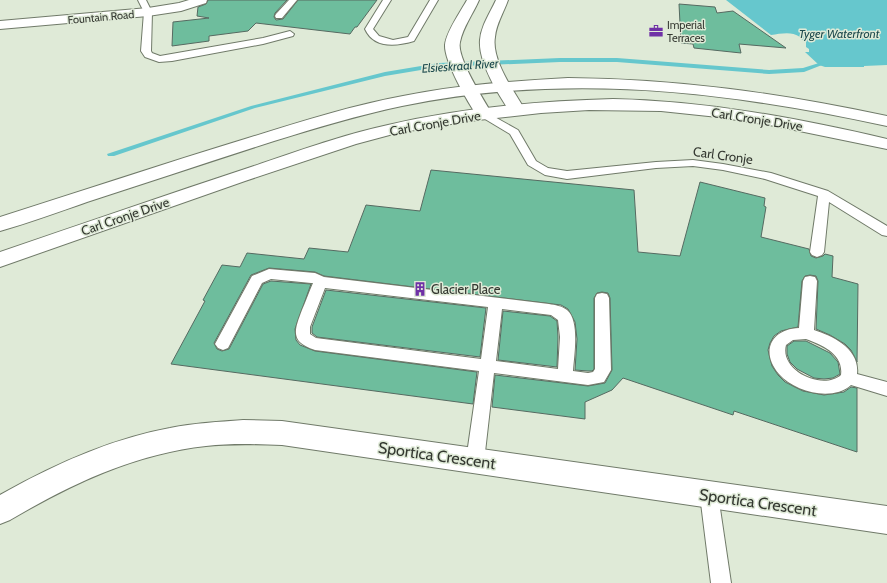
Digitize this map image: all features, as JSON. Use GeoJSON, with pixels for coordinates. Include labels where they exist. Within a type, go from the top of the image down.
{"type":"FeatureCollection","features":[{"type":"Feature","properties":{"kind":"main road","name":"Fountain Road"},"geometry":{"type":"LineString","coordinates":[[0,25],[148,12],[181,7],[201,0]]}},
{"type":"Feature","properties":{"kind":"main road"},"geometry":{"type":"LineString","coordinates":[[473,0],[452,44],[453,52],[462,72],[484,114]]}},
{"type":"Feature","properties":{"kind":"main road"},"geometry":{"type":"LineString","coordinates":[[502,0],[490,28],[487,41],[488,53],[517,110]]}},
{"type":"Feature","properties":{"kind":"main road","name":"Carl Cronje Drive"},"geometry":{"type":"LineString","coordinates":[[0,224],[270,137],[360,112],[402,101],[504,87],[586,83],[674,86],[783,100],[887,121]]}},
{"type":"Feature","properties":{"kind":"main road","name":"Carl Cronje Drive"},"geometry":{"type":"LineString","coordinates":[[0,260],[134,212],[305,155],[388,130],[484,114],[517,110],[617,105],[661,106],[766,119],[887,144]]}},
{"type":"Feature","properties":{"kind":"main road","name":"Sportica Crescent"},"geometry":{"type":"LineString","coordinates":[[0,510],[67,473],[143,445],[201,434],[253,431],[282,433],[475,460],[887,520]]}},
{"type":"Feature","properties":{"kind":"lane"},"geometry":{"type":"LineString","coordinates":[[142,0],[148,12],[146,51],[148,54],[159,59],[195,54],[263,41],[290,34]]}},
{"type":"Feature","properties":{"kind":"lane"},"geometry":{"type":"LineString","coordinates":[[278,16],[293,0]]}},
{"type":"Feature","properties":{"kind":"lane"},"geometry":{"type":"LineString","coordinates":[[387,0],[369,29],[371,34],[376,38],[387,42],[411,39],[434,0]]}},
{"type":"Feature","properties":{"kind":"lane"},"geometry":{"type":"LineString","coordinates":[[514,132],[517,110]]}},
{"type":"Feature","properties":{"kind":"lane","name":"Carl Cronje"},"geometry":{"type":"LineString","coordinates":[[484,114],[514,132],[532,163],[545,171],[567,175],[693,163],[723,167],[767,176],[824,194],[887,232]]}},
{"type":"Feature","properties":{"kind":"lane"},"geometry":{"type":"LineString","coordinates":[[817,252],[824,194]]}},
{"type":"Feature","properties":{"kind":"lane"},"geometry":{"type":"LineString","coordinates":[[223,344],[257,280],[269,274],[276,274],[315,278],[320,282],[549,309],[562,314],[568,325],[565,376]]}},
{"type":"Feature","properties":{"kind":"lane"},"geometry":{"type":"LineString","coordinates":[[806,334],[810,281]]}},
{"type":"Feature","properties":{"kind":"lane"},"geometry":{"type":"LineString","coordinates":[[320,282],[303,327],[302,333],[304,338],[309,342],[315,344],[594,379],[602,374],[603,370],[602,298]]}},
{"type":"Feature","properties":{"kind":"lane"},"geometry":{"type":"LineString","coordinates":[[475,460],[496,303]]}},
{"type":"Feature","properties":{"kind":"lane"},"geometry":{"type":"LineString","coordinates":[[790,334],[806,334],[825,339],[840,351],[849,365],[848,378],[837,387],[819,388],[800,381],[784,369],[777,354],[779,342],[790,334]]}},
{"type":"Feature","properties":{"kind":"lane"},"geometry":{"type":"LineString","coordinates":[[848,378],[887,390]]}},
{"type":"Feature","properties":{"kind":"lane"},"geometry":{"type":"LineString","coordinates":[[709,495],[721,583]]}},
{"type":"Feature","properties":{"kind":"water","name":"Tyger Waterfront"},"geometry":{"type":"Polygon","coordinates":[[[726,0],[887,0],[887,65],[864,67],[825,67],[819,65],[805,52],[809,52],[809,49],[806,47],[806,42],[800,37],[790,33],[771,35],[726,0]]]}},
{"type":"Feature","properties":{"kind":"building"},"geometry":{"type":"Polygon","coordinates":[[[208,0],[287,0],[275,13],[274,17],[276,20],[283,19],[298,0],[377,0],[350,34],[256,23],[248,31],[209,36],[209,41],[172,46],[173,22],[209,18],[197,16],[198,7],[206,4],[208,0]]]}},
{"type":"Feature","properties":{"kind":"building"},"geometry":{"type":"Polygon","coordinates":[[[679,4],[715,7],[717,13],[733,11],[786,48],[739,44],[741,53],[694,48],[693,44],[681,43],[679,4]]]}},
{"type":"Feature","properties":{"kind":"building"},"geometry":{"type":"Polygon","coordinates":[[[431,170],[634,190],[638,252],[680,256],[700,182],[765,198],[764,206],[766,207],[761,237],[809,249],[811,256],[816,258],[825,254],[833,256],[832,277],[858,284],[857,362],[851,350],[845,344],[816,329],[818,281],[816,276],[810,275],[805,276],[802,281],[798,327],[781,331],[774,336],[768,350],[772,366],[778,375],[785,382],[803,391],[824,395],[844,392],[851,387],[857,388],[857,452],[734,411],[733,415],[623,378],[612,390],[585,402],[585,419],[492,407],[495,375],[588,386],[605,383],[612,370],[610,298],[608,293],[602,292],[597,293],[594,298],[594,369],[592,371],[575,370],[577,339],[575,322],[568,309],[561,305],[324,276],[315,272],[269,268],[251,275],[214,343],[217,349],[222,351],[229,349],[263,284],[271,281],[311,284],[295,329],[296,340],[300,345],[315,351],[477,372],[473,404],[171,364],[205,301],[203,300],[222,265],[240,267],[247,253],[304,259],[309,248],[348,252],[366,205],[420,211],[431,170]]]}},
{"type":"Feature","properties":{"kind":"building"},"geometry":{"type":"Polygon","coordinates":[[[326,290],[486,308],[480,357],[317,337],[312,333],[312,327],[326,290]]]}},
{"type":"Feature","properties":{"kind":"building"},"geometry":{"type":"Polygon","coordinates":[[[503,311],[550,316],[557,321],[557,367],[498,360],[503,311]]]}},
{"type":"Feature","properties":{"kind":"building"},"geometry":{"type":"Polygon","coordinates":[[[794,341],[806,341],[830,353],[838,362],[840,374],[833,378],[814,378],[797,369],[790,362],[787,354],[787,346],[794,341]]]}},
{"type":"Feature","properties":{"kind":"waterway","name":"Elsieskraal River"},"geometry":{"type":"LineString","coordinates":[[111,154],[253,107],[385,74],[439,65],[560,60],[617,60],[769,72],[804,70],[819,65]]}},
{"type":"Feature","properties":{"kind":"place","name":"Imperial Terraces"},"geometry":{"type":"Point","coordinates":[656,31]}},
{"type":"Feature","properties":{"kind":"place","name":"Glacier Place"},"geometry":{"type":"Point","coordinates":[420,289]}}]}
